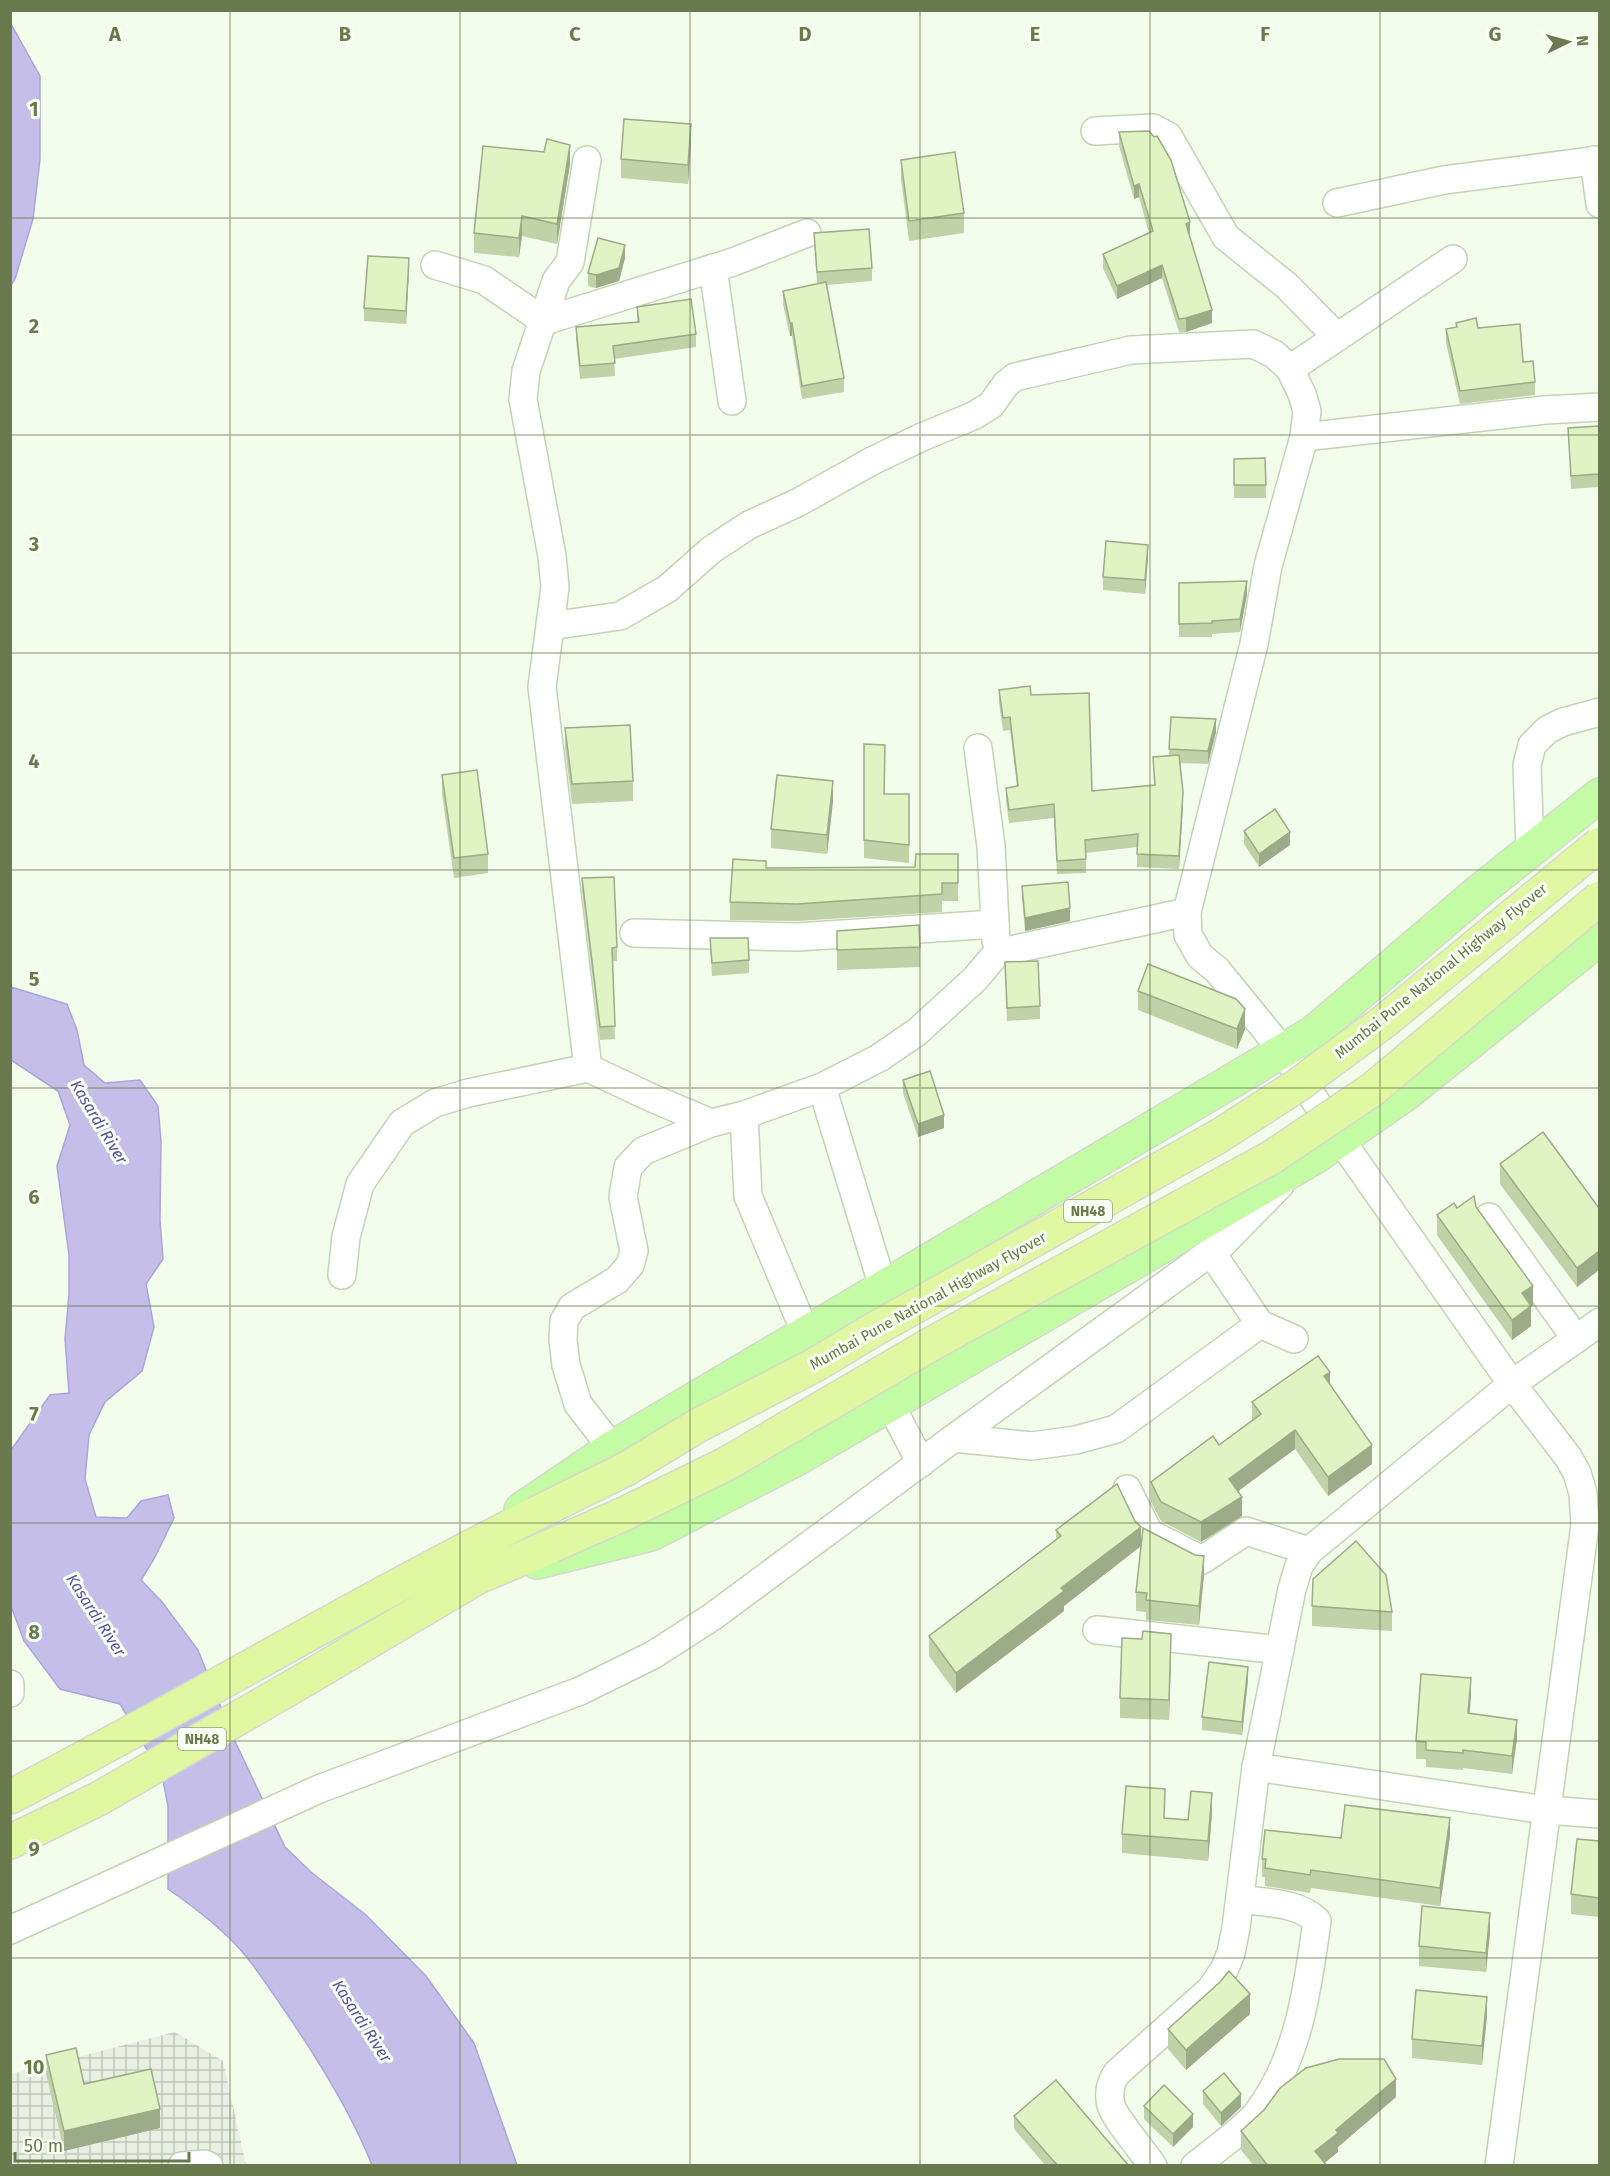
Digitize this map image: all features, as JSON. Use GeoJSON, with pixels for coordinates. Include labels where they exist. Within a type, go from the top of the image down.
{"type":"FeatureCollection","features":[{"type":"Feature","properties":{"kind":"highway","name":"Mumbai Pune National Highway Flyover"},"geometry":{"type":"LineString","coordinates":[[470,1564],[535,1514],[626,1469],[697,1426],[815,1365],[873,1330],[1219,1136],[1298,1085],[1386,1020],[1599,844]]}},
{"type":"Feature","properties":{"kind":"highway","name":"NH48"},"geometry":{"type":"LineString","coordinates":[[10,1797],[81,1760],[282,1647],[470,1564],[551,1546],[626,1513],[726,1464],[933,1343],[1272,1157],[1373,1089],[1599,898]]}},
{"type":"Feature","properties":{"kind":"highway","name":"NH48"},"geometry":{"type":"LineString","coordinates":[[10,1842],[100,1798],[304,1680],[470,1564]]}},
{"type":"Feature","properties":{"kind":"main road"},"geometry":{"type":"LineString","coordinates":[[470,1564],[612,1448],[1313,1033],[1482,889],[1599,795]]}},
{"type":"Feature","properties":{"kind":"main road"},"geometry":{"type":"LineString","coordinates":[[470,1564],[651,1534],[798,1458],[1299,1166],[1407,1093],[1599,938]]}},
{"type":"Feature","properties":{"kind":"street"},"geometry":{"type":"LineString","coordinates":[[1095,131],[1153,128],[1168,136],[1226,237],[1287,286],[1337,337]]}},
{"type":"Feature","properties":{"kind":"street"},"geometry":{"type":"LineString","coordinates":[[587,160],[570,262],[556,281],[526,371],[523,399],[552,556],[555,587],[542,687],[588,1068]]}},
{"type":"Feature","properties":{"kind":"street"},"geometry":{"type":"LineString","coordinates":[[1337,203],[1444,180],[1597,160],[1599,204]]}},
{"type":"Feature","properties":{"kind":"street"},"geometry":{"type":"LineString","coordinates":[[544,321],[713,268],[807,233]]}},
{"type":"Feature","properties":{"kind":"street"},"geometry":{"type":"LineString","coordinates":[[1290,369],[1453,259]]}},
{"type":"Feature","properties":{"kind":"street"},"geometry":{"type":"LineString","coordinates":[[435,265],[484,280],[544,321]]}},
{"type":"Feature","properties":{"kind":"street"},"geometry":{"type":"LineString","coordinates":[[713,268],[732,401]]}},
{"type":"Feature","properties":{"kind":"street"},"geometry":{"type":"LineString","coordinates":[[550,626],[620,616],[667,589],[711,550],[749,525],[799,502],[872,461],[973,416],[991,405],[1006,384],[1015,377],[1131,350],[1253,344],[1274,354],[1290,369],[1307,411],[1304,437],[1268,566],[1254,644],[1187,912],[1188,935],[1200,956],[1217,970],[1283,1051],[1340,1139],[1512,1384],[1568,1457],[1577,1473],[1583,1493],[1585,1525],[1499,2166]]}},
{"type":"Feature","properties":{"kind":"street"},"geometry":{"type":"LineString","coordinates":[[1304,437],[1545,410],[1599,407]]}},
{"type":"Feature","properties":{"kind":"street"},"geometry":{"type":"LineString","coordinates":[[1530,851],[1527,765],[1532,745],[1547,730],[1563,722],[1599,712]]}},
{"type":"Feature","properties":{"kind":"street"},"geometry":{"type":"LineString","coordinates":[[978,748],[991,846],[997,953]]}},
{"type":"Feature","properties":{"kind":"street"},"geometry":{"type":"LineString","coordinates":[[612,1448],[578,1404],[566,1365],[563,1340],[564,1321],[572,1307],[617,1280],[630,1265],[634,1251],[623,1197],[628,1167],[643,1151],[711,1123],[744,1115],[822,1087],[879,1058],[917,1032],[975,979],[997,953],[1187,912]]}},
{"type":"Feature","properties":{"kind":"street"},"geometry":{"type":"LineString","coordinates":[[634,933],[797,938],[995,924]]}},
{"type":"Feature","properties":{"kind":"street"},"geometry":{"type":"LineString","coordinates":[[342,1275],[346,1237],[360,1184],[402,1123],[435,1103],[468,1093],[588,1068],[711,1123]]}},
{"type":"Feature","properties":{"kind":"street"},"geometry":{"type":"LineString","coordinates":[[822,1087],[883,1287]]}},
{"type":"Feature","properties":{"kind":"street"},"geometry":{"type":"LineString","coordinates":[[744,1115],[748,1196],[806,1334]]}},
{"type":"Feature","properties":{"kind":"street"},"geometry":{"type":"LineString","coordinates":[[10,1930],[320,1789],[580,1691],[652,1655],[712,1617],[1222,1244],[1299,1166]]}},
{"type":"Feature","properties":{"kind":"street"},"geometry":{"type":"LineString","coordinates":[[1489,1217],[1576,1339]]}},
{"type":"Feature","properties":{"kind":"street"},"geometry":{"type":"LineString","coordinates":[[1211,1252],[1260,1324],[1294,1339]]}},
{"type":"Feature","properties":{"kind":"street"},"geometry":{"type":"LineString","coordinates":[[1153,2166],[1111,2108],[1109,2094],[1111,2082],[1117,2073],[1210,1990],[1224,1970],[1234,1936],[1240,1899],[1256,1767],[1299,1566],[1309,1551],[1512,1384],[1599,1322]]}},
{"type":"Feature","properties":{"kind":"street"},"geometry":{"type":"LineString","coordinates":[[954,1438],[1032,1446],[1076,1440],[1116,1429],[1260,1324]]}},
{"type":"Feature","properties":{"kind":"street"},"geometry":{"type":"LineString","coordinates":[[890,1404],[921,1463]]}},
{"type":"Feature","properties":{"kind":"street"},"geometry":{"type":"LineString","coordinates":[[1127,1489],[1149,1533],[1202,1560],[1246,1531],[1309,1551]]}},
{"type":"Feature","properties":{"kind":"street"},"geometry":{"type":"LineString","coordinates":[[1097,1630],[1280,1650]]}},
{"type":"Feature","properties":{"kind":"street"},"geometry":{"type":"LineString","coordinates":[[10,1684],[10,1693]]}},
{"type":"Feature","properties":{"kind":"street"},"geometry":{"type":"LineString","coordinates":[[1256,1767],[1546,1810],[1599,1814]]}},
{"type":"Feature","properties":{"kind":"street"},"geometry":{"type":"LineString","coordinates":[[1196,2166],[1257,2114],[1279,2078],[1295,2038],[1313,1948],[1317,1921],[1309,1912],[1299,1908],[1240,1899]]}},
{"type":"Feature","properties":{"kind":"street"},"geometry":{"type":"LineString","coordinates":[[182,2166],[204,2164],[209,2166]]}},
{"type":"Feature","properties":{"kind":"shaded area"},"geometry":{"type":"Polygon","coordinates":[[[175,2032],[223,2061],[246,2165],[11,2166],[11,2074],[175,2032]]]}},
{"type":"Feature","properties":{"kind":"water"},"geometry":{"type":"Polygon","coordinates":[[[11,24],[40,76],[40,159],[33,219],[15,279],[11,285],[11,24]]]}},
{"type":"Feature","properties":{"kind":"water","name":"Kasardi River"},"geometry":{"type":"Polygon","coordinates":[[[11,987],[67,1004],[77,1030],[84,1065],[105,1083],[140,1080],[158,1106],[161,1141],[160,1220],[163,1259],[146,1284],[154,1327],[142,1371],[105,1402],[89,1435],[85,1479],[96,1517],[127,1518],[141,1501],[168,1495],[174,1518],[141,1580],[162,1602],[198,1650],[233,1737],[285,1847],[311,1872],[366,1915],[426,1976],[474,2043],[517,2165],[372,2165],[334,2087],[255,1969],[218,1927],[168,1889],[168,1806],[162,1775],[120,1704],[60,1689],[24,1641],[11,1606],[11,1450],[50,1395],[69,1393],[65,1339],[69,1295],[69,1255],[57,1166],[70,1125],[58,1091],[11,1060],[11,987]]]}},
{"type":"Feature","properties":{"kind":"building"},"geometry":{"type":"Polygon","coordinates":[[[624,119],[691,124],[688,165],[621,159],[624,119]]]}},
{"type":"Feature","properties":{"kind":"building"},"geometry":{"type":"Polygon","coordinates":[[[1149,131],[1154,137],[1157,136],[1171,160],[1190,222],[1186,224],[1212,310],[1186,318],[1179,319],[1162,265],[1117,286],[1103,254],[1153,231],[1139,184],[1134,186],[1119,132],[1149,131]]]}},
{"type":"Feature","properties":{"kind":"building"},"geometry":{"type":"Polygon","coordinates":[[[547,139],[570,145],[557,224],[522,216],[519,238],[474,233],[483,146],[544,152],[547,139]]]}},
{"type":"Feature","properties":{"kind":"building"},"geometry":{"type":"Polygon","coordinates":[[[955,152],[964,213],[909,221],[901,160],[955,152]]]}},
{"type":"Feature","properties":{"kind":"building"},"geometry":{"type":"Polygon","coordinates":[[[869,229],[872,268],[817,272],[814,233],[869,229]]]}},
{"type":"Feature","properties":{"kind":"building"},"geometry":{"type":"Polygon","coordinates":[[[598,238],[625,245],[619,268],[596,275],[588,273],[598,238]]]}},
{"type":"Feature","properties":{"kind":"building"},"geometry":{"type":"Polygon","coordinates":[[[368,256],[409,258],[406,311],[364,308],[368,256]]]}},
{"type":"Feature","properties":{"kind":"building"},"geometry":{"type":"Polygon","coordinates":[[[826,282],[844,378],[802,386],[792,323],[790,323],[783,291],[826,282]]]}},
{"type":"Feature","properties":{"kind":"building"},"geometry":{"type":"Polygon","coordinates":[[[691,299],[696,334],[613,346],[615,363],[580,366],[576,327],[639,322],[637,307],[691,299]]]}},
{"type":"Feature","properties":{"kind":"building"},"geometry":{"type":"Polygon","coordinates":[[[1476,318],[1478,328],[1520,324],[1523,362],[1533,361],[1535,382],[1460,391],[1446,329],[1457,327],[1456,323],[1476,318]]]}},
{"type":"Feature","properties":{"kind":"building"},"geometry":{"type":"Polygon","coordinates":[[[1599,426],[1599,474],[1571,476],[1568,428],[1599,426]]]}},
{"type":"Feature","properties":{"kind":"building"},"geometry":{"type":"Polygon","coordinates":[[[1265,458],[1266,485],[1234,485],[1234,459],[1265,458]]]}},
{"type":"Feature","properties":{"kind":"building"},"geometry":{"type":"Polygon","coordinates":[[[1106,541],[1148,545],[1145,580],[1103,577],[1106,541]]]}},
{"type":"Feature","properties":{"kind":"building"},"geometry":{"type":"Polygon","coordinates":[[[1247,581],[1240,619],[1179,624],[1179,583],[1247,581]]]}},
{"type":"Feature","properties":{"kind":"building"},"geometry":{"type":"Polygon","coordinates":[[[1030,686],[1031,695],[1089,693],[1092,791],[1155,785],[1153,757],[1179,755],[1183,792],[1179,856],[1137,854],[1138,834],[1085,840],[1086,859],[1057,861],[1054,804],[1009,810],[1006,788],[1018,786],[1010,717],[1003,718],[999,690],[1030,686]]]}},
{"type":"Feature","properties":{"kind":"building"},"geometry":{"type":"Polygon","coordinates":[[[1171,717],[1216,719],[1208,751],[1169,749],[1171,717]]]}},
{"type":"Feature","properties":{"kind":"building"},"geometry":{"type":"Polygon","coordinates":[[[630,725],[633,781],[572,784],[565,728],[630,725]]]}},
{"type":"Feature","properties":{"kind":"building"},"geometry":{"type":"Polygon","coordinates":[[[864,744],[885,745],[884,794],[909,794],[909,845],[864,840],[864,744]]]}},
{"type":"Feature","properties":{"kind":"building"},"geometry":{"type":"Polygon","coordinates":[[[477,770],[488,854],[454,858],[442,775],[477,770]]]}},
{"type":"Feature","properties":{"kind":"building"},"geometry":{"type":"Polygon","coordinates":[[[777,775],[833,781],[827,835],[771,829],[777,775]]]}},
{"type":"Feature","properties":{"kind":"building"},"geometry":{"type":"Polygon","coordinates":[[[1275,809],[1290,832],[1259,854],[1244,831],[1275,809]]]}},
{"type":"Feature","properties":{"kind":"building"},"geometry":{"type":"Polygon","coordinates":[[[916,854],[958,854],[958,883],[942,883],[942,894],[797,904],[730,902],[733,859],[766,861],[766,868],[915,867],[916,854]]]}},
{"type":"Feature","properties":{"kind":"building"},"geometry":{"type":"Polygon","coordinates":[[[614,877],[617,947],[612,948],[615,1026],[600,1027],[582,878],[614,877]]]}},
{"type":"Feature","properties":{"kind":"building"},"geometry":{"type":"Polygon","coordinates":[[[1068,882],[1070,908],[1025,918],[1022,886],[1068,882]]]}},
{"type":"Feature","properties":{"kind":"building"},"geometry":{"type":"Polygon","coordinates":[[[919,925],[920,947],[837,950],[837,931],[919,925]]]}},
{"type":"Feature","properties":{"kind":"building"},"geometry":{"type":"Polygon","coordinates":[[[710,938],[748,938],[749,960],[712,963],[710,938]]]}},
{"type":"Feature","properties":{"kind":"building"},"geometry":{"type":"Polygon","coordinates":[[[1038,961],[1040,1006],[1007,1008],[1005,962],[1038,961]]]}},
{"type":"Feature","properties":{"kind":"building"},"geometry":{"type":"Polygon","coordinates":[[[1148,964],[1236,999],[1245,1009],[1237,1029],[1138,991],[1148,964]]]}},
{"type":"Feature","properties":{"kind":"building"},"geometry":{"type":"Polygon","coordinates":[[[930,1071],[944,1115],[918,1124],[903,1080],[930,1071]]]}},
{"type":"Feature","properties":{"kind":"building"},"geometry":{"type":"Polygon","coordinates":[[[1543,1132],[1599,1208],[1599,1251],[1577,1268],[1500,1164],[1543,1132]]]}},
{"type":"Feature","properties":{"kind":"building"},"geometry":{"type":"Polygon","coordinates":[[[1474,1196],[1476,1207],[1533,1286],[1522,1293],[1531,1306],[1512,1320],[1437,1215],[1454,1203],[1457,1208],[1474,1196]]]}},
{"type":"Feature","properties":{"kind":"building"},"geometry":{"type":"Polygon","coordinates":[[[1318,1356],[1330,1372],[1324,1376],[1372,1445],[1328,1477],[1295,1430],[1229,1479],[1242,1497],[1201,1522],[1161,1502],[1151,1482],[1213,1436],[1219,1445],[1261,1414],[1252,1402],[1318,1356]]]}},
{"type":"Feature","properties":{"kind":"building"},"geometry":{"type":"Polygon","coordinates":[[[1117,1484],[1135,1521],[1141,1527],[1061,1588],[1064,1591],[956,1673],[929,1636],[1061,1536],[1056,1530],[1117,1484]]]}},
{"type":"Feature","properties":{"kind":"building"},"geometry":{"type":"Polygon","coordinates":[[[1143,1528],[1195,1555],[1204,1556],[1199,1606],[1146,1600],[1147,1593],[1136,1592],[1143,1528]]]}},
{"type":"Feature","properties":{"kind":"building"},"geometry":{"type":"Polygon","coordinates":[[[1356,1541],[1386,1575],[1392,1612],[1312,1606],[1313,1579],[1356,1541]]]}},
{"type":"Feature","properties":{"kind":"building"},"geometry":{"type":"Polygon","coordinates":[[[1143,1631],[1171,1634],[1169,1700],[1120,1698],[1122,1638],[1142,1639],[1143,1631]]]}},
{"type":"Feature","properties":{"kind":"building"},"geometry":{"type":"Polygon","coordinates":[[[1209,1662],[1248,1667],[1242,1722],[1202,1717],[1209,1662]]]}},
{"type":"Feature","properties":{"kind":"building"},"geometry":{"type":"Polygon","coordinates":[[[1421,1674],[1471,1678],[1468,1713],[1517,1720],[1512,1756],[1463,1750],[1463,1753],[1426,1750],[1426,1742],[1416,1741],[1421,1674]]]}},
{"type":"Feature","properties":{"kind":"building"},"geometry":{"type":"Polygon","coordinates":[[[1126,1786],[1165,1789],[1164,1818],[1188,1820],[1191,1791],[1212,1793],[1208,1841],[1122,1834],[1126,1786]]]}},
{"type":"Feature","properties":{"kind":"building"},"geometry":{"type":"Polygon","coordinates":[[[1345,1805],[1450,1818],[1440,1888],[1311,1870],[1310,1875],[1265,1868],[1266,1859],[1262,1859],[1265,1830],[1341,1838],[1345,1805]]]}},
{"type":"Feature","properties":{"kind":"building"},"geometry":{"type":"Polygon","coordinates":[[[1577,1839],[1599,1841],[1599,1898],[1571,1894],[1577,1839]]]}},
{"type":"Feature","properties":{"kind":"building"},"geometry":{"type":"Polygon","coordinates":[[[1422,1906],[1490,1913],[1486,1953],[1419,1946],[1422,1906]]]}},
{"type":"Feature","properties":{"kind":"building"},"geometry":{"type":"Polygon","coordinates":[[[1229,1971],[1250,1994],[1186,2050],[1168,2029],[1229,1971]]]}},
{"type":"Feature","properties":{"kind":"building"},"geometry":{"type":"Polygon","coordinates":[[[1416,1990],[1487,1997],[1482,2046],[1412,2039],[1416,1990]]]}},
{"type":"Feature","properties":{"kind":"building"},"geometry":{"type":"Polygon","coordinates":[[[76,2048],[84,2084],[151,2069],[160,2109],[64,2131],[46,2055],[76,2048]]]}},
{"type":"Feature","properties":{"kind":"building"},"geometry":{"type":"Polygon","coordinates":[[[1339,2059],[1384,2059],[1396,2079],[1336,2130],[1338,2133],[1315,2151],[1327,2166],[1268,2166],[1241,2131],[1264,2110],[1280,2088],[1306,2068],[1339,2059]]]}},
{"type":"Feature","properties":{"kind":"building"},"geometry":{"type":"Polygon","coordinates":[[[1224,2073],[1241,2094],[1221,2113],[1203,2091],[1224,2073]]]}},
{"type":"Feature","properties":{"kind":"building"},"geometry":{"type":"Polygon","coordinates":[[[1056,2080],[1129,2166],[1058,2166],[1014,2116],[1056,2080]]]}},
{"type":"Feature","properties":{"kind":"building"},"geometry":{"type":"Polygon","coordinates":[[[1164,2085],[1193,2114],[1173,2134],[1144,2106],[1164,2085]]]}}]}
